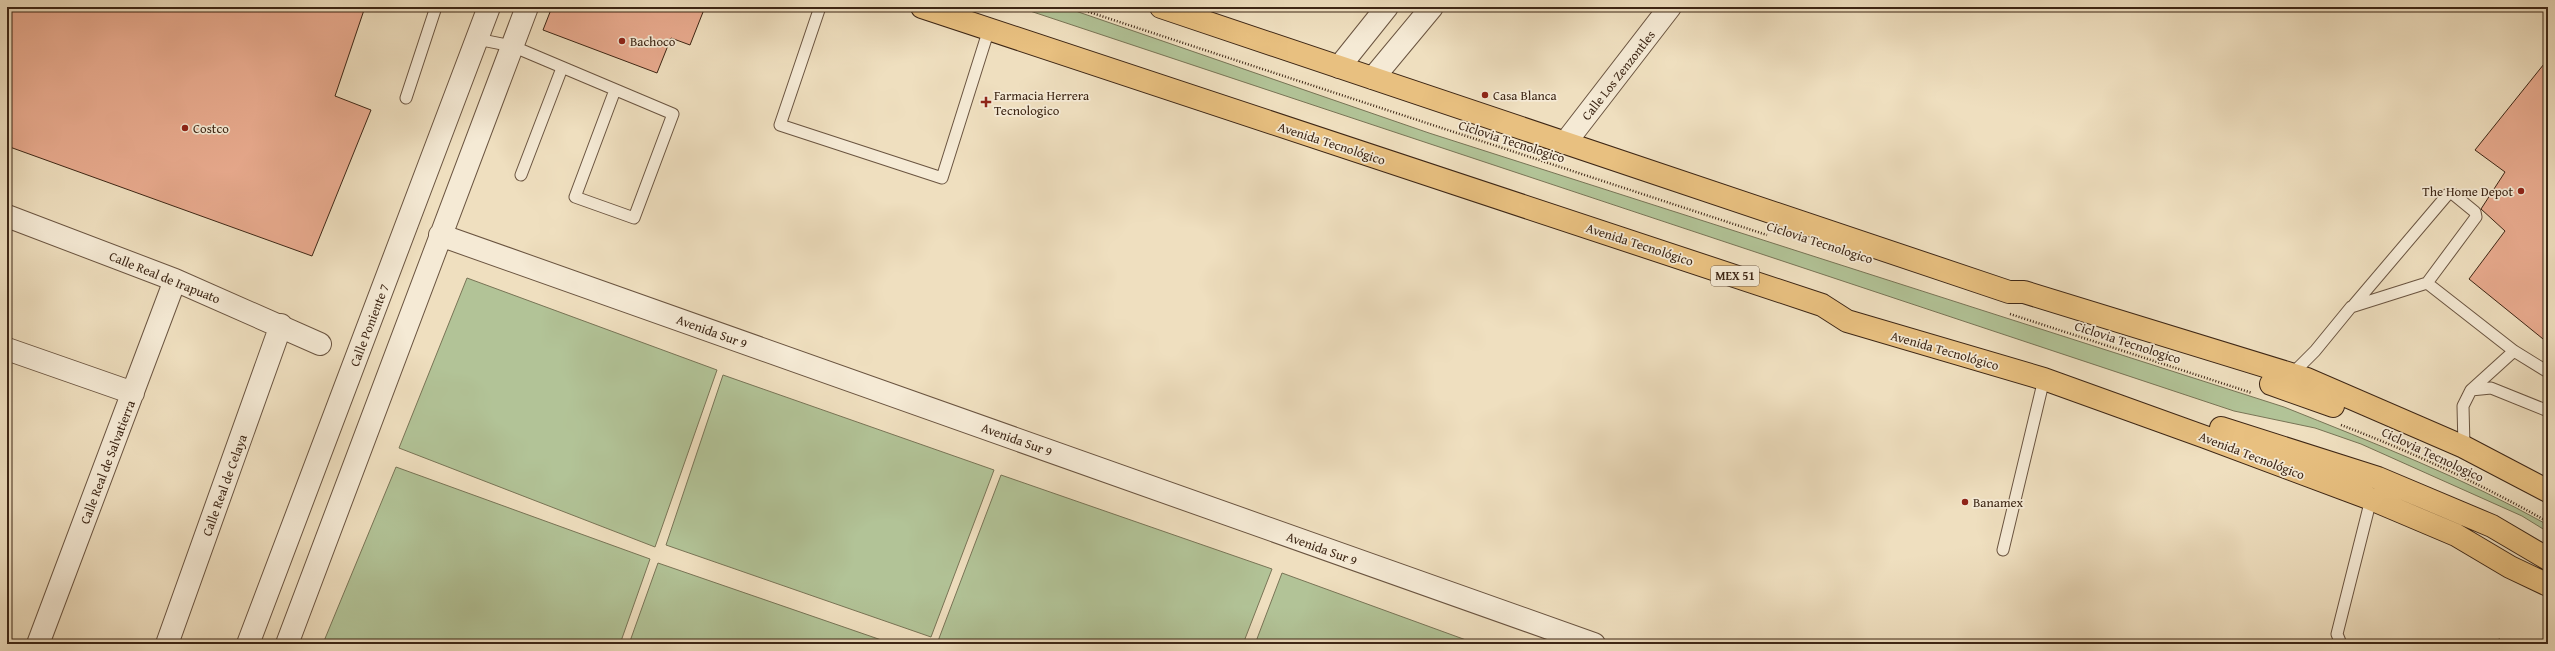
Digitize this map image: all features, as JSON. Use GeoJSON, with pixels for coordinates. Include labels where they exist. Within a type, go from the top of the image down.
{"type":"FeatureCollection","features":[{"type":"Feature","properties":{"kind":"main road","name":"Avenida Tecnológico"},"geometry":{"type":"LineString","coordinates":[[922,7],[950,12],[989,29],[1822,304],[1848,321],[2044,379],[2371,499],[2456,535],[2510,567],[2548,585]]}},
{"type":"Feature","properties":{"kind":"main road"},"geometry":{"type":"LineString","coordinates":[[1161,7],[2009,292],[2310,397],[2369,420],[2493,477],[2548,506]]}},
{"type":"Feature","properties":{"kind":"main road"},"geometry":{"type":"LineString","coordinates":[[2009,292],[2024,292],[2307,379],[2464,447],[2548,491]]}},
{"type":"Feature","properties":{"kind":"main road"},"geometry":{"type":"LineString","coordinates":[[1822,304],[1961,343],[2378,478],[2492,526],[2548,559]]}},
{"type":"Feature","properties":{"kind":"street","name":"Calle Poniente 7"},"geometry":{"type":"LineString","coordinates":[[248,644],[489,7]]}},
{"type":"Feature","properties":{"kind":"street"},"geometry":{"type":"LineString","coordinates":[[287,644],[527,7]]}},
{"type":"Feature","properties":{"kind":"street"},"geometry":{"type":"LineString","coordinates":[[1339,67],[1387,7]]}},
{"type":"Feature","properties":{"kind":"street"},"geometry":{"type":"LineString","coordinates":[[1373,78],[1432,7]]}},
{"type":"Feature","properties":{"kind":"street","name":"Calle Los Zenzontles"},"geometry":{"type":"LineString","coordinates":[[1565,143],[1670,7]]}},
{"type":"Feature","properties":{"kind":"street","name":"Calle Real de Irapuato"},"geometry":{"type":"LineString","coordinates":[[7,216],[175,280],[281,325],[320,344]]}},
{"type":"Feature","properties":{"kind":"street","name":"Avenida Sur 9"},"geometry":{"type":"LineString","coordinates":[[440,235],[1594,644]]}},
{"type":"Feature","properties":{"kind":"street","name":"Calle Real de Salvatierra"},"geometry":{"type":"LineString","coordinates":[[38,644],[175,280]]}},
{"type":"Feature","properties":{"kind":"street","name":"Calle Real de Celaya"},"geometry":{"type":"LineString","coordinates":[[167,644],[281,325]]}},
{"type":"Feature","properties":{"kind":"street"},"geometry":{"type":"LineString","coordinates":[[8,353],[133,393]]}},
{"type":"Feature","properties":{"kind":"lane"},"geometry":{"type":"LineString","coordinates":[[406,98],[436,7]]}},
{"type":"Feature","properties":{"kind":"lane"},"geometry":{"type":"LineString","coordinates":[[820,7],[780,125],[942,178],[989,29]]}},
{"type":"Feature","properties":{"kind":"lane"},"geometry":{"type":"LineString","coordinates":[[477,39],[512,46],[673,114],[634,218],[575,198],[615,90]]}},
{"type":"Feature","properties":{"kind":"lane"},"geometry":{"type":"LineString","coordinates":[[521,175],[562,68]]}},
{"type":"Feature","properties":{"kind":"lane"},"geometry":{"type":"LineString","coordinates":[[2290,375],[2315,351],[2351,307],[2448,194],[2453,194],[2475,212],[2476,217],[2427,283],[2351,307]]}},
{"type":"Feature","properties":{"kind":"lane"},"geometry":{"type":"LineString","coordinates":[[2427,283],[2514,351],[2548,372]]}},
{"type":"Feature","properties":{"kind":"lane"},"geometry":{"type":"LineString","coordinates":[[2464,447],[2463,406],[2471,390],[2514,351]]}},
{"type":"Feature","properties":{"kind":"lane"},"geometry":{"type":"LineString","coordinates":[[2003,550],[2044,379]]}},
{"type":"Feature","properties":{"kind":"lane"},"geometry":{"type":"LineString","coordinates":[[2471,390],[2491,388],[2548,411]]}},
{"type":"Feature","properties":{"kind":"lane"},"geometry":{"type":"LineString","coordinates":[[2341,644],[2337,634],[2371,499]]}},
{"type":"Feature","properties":{"kind":"path","name":"Ciclovia Tecnologico"},"geometry":{"type":"LineString","coordinates":[[1074,7],[1774,237]]}},
{"type":"Feature","properties":{"kind":"path","name":"Ciclovia Tecnologico"},"geometry":{"type":"LineString","coordinates":[[2002,312],[2260,396]]}},
{"type":"Feature","properties":{"kind":"path","name":"Ciclovia Tecnologico"},"geometry":{"type":"LineString","coordinates":[[2335,423],[2393,446],[2514,503],[2548,522]]}},
{"type":"Feature","properties":{"kind":"green space"},"geometry":{"type":"Polygon","coordinates":[[[1018,7],[1064,7],[1429,133],[2284,407],[2418,462],[2484,492],[2548,525],[2548,532],[2522,516],[2361,444],[2315,428],[2234,411],[1018,7]]]}},
{"type":"Feature","properties":{"kind":"green space"},"geometry":{"type":"Polygon","coordinates":[[[467,278],[717,370],[655,547],[399,448],[467,278]]]}},
{"type":"Feature","properties":{"kind":"green space"},"geometry":{"type":"Polygon","coordinates":[[[723,375],[994,470],[931,637],[666,545],[723,375]]]}},
{"type":"Feature","properties":{"kind":"green space"},"geometry":{"type":"Polygon","coordinates":[[[396,467],[650,559],[620,644],[333,644],[324,641],[396,467]]]}},
{"type":"Feature","properties":{"kind":"green space"},"geometry":{"type":"Polygon","coordinates":[[[1001,475],[1272,569],[1243,644],[947,644],[938,641],[1001,475]]]}},
{"type":"Feature","properties":{"kind":"green space"},"geometry":{"type":"Polygon","coordinates":[[[658,563],[893,644],[629,644],[658,563]]]}},
{"type":"Feature","properties":{"kind":"green space"},"geometry":{"type":"Polygon","coordinates":[[[1282,573],[1477,644],[1255,644],[1282,573]]]}},
{"type":"Feature","properties":{"kind":"building","name":"Costco"},"geometry":{"type":"Polygon","coordinates":[[[7,7],[365,7],[335,96],[371,110],[312,256],[7,146],[7,7]]]}},
{"type":"Feature","properties":{"kind":"building","name":"Bachoco"},"geometry":{"type":"Polygon","coordinates":[[[552,7],[705,7],[690,45],[671,38],[657,73],[543,30],[552,7]]]}},
{"type":"Feature","properties":{"kind":"building","name":"The Home Depot"},"geometry":{"type":"Polygon","coordinates":[[[2548,59],[2548,343],[2469,279],[2505,231],[2481,209],[2505,172],[2475,150],[2548,59]]]}},
{"type":"Feature","properties":{"kind":"building"},"geometry":{"type":"Polygon","coordinates":[[[2500,639],[2505,644],[2485,644],[2487,642],[2500,639]]]}},
{"type":"Feature","properties":{"kind":"place","name":"Bachoco"},"geometry":{"type":"Point","coordinates":[622,41]}},
{"type":"Feature","properties":{"kind":"place","name":"Casa Blanca"},"geometry":{"type":"Point","coordinates":[1485,95]}},
{"type":"Feature","properties":{"kind":"place","name":"Farmacia Herrera Tecnologico"},"geometry":{"type":"Point","coordinates":[986,102]}},
{"type":"Feature","properties":{"kind":"place","name":"Costco"},"geometry":{"type":"Point","coordinates":[185,128]}},
{"type":"Feature","properties":{"kind":"place","name":"The Home Depot"},"geometry":{"type":"Point","coordinates":[2521,191]}},
{"type":"Feature","properties":{"kind":"place","name":"Banamex"},"geometry":{"type":"Point","coordinates":[1965,502]}}]}
